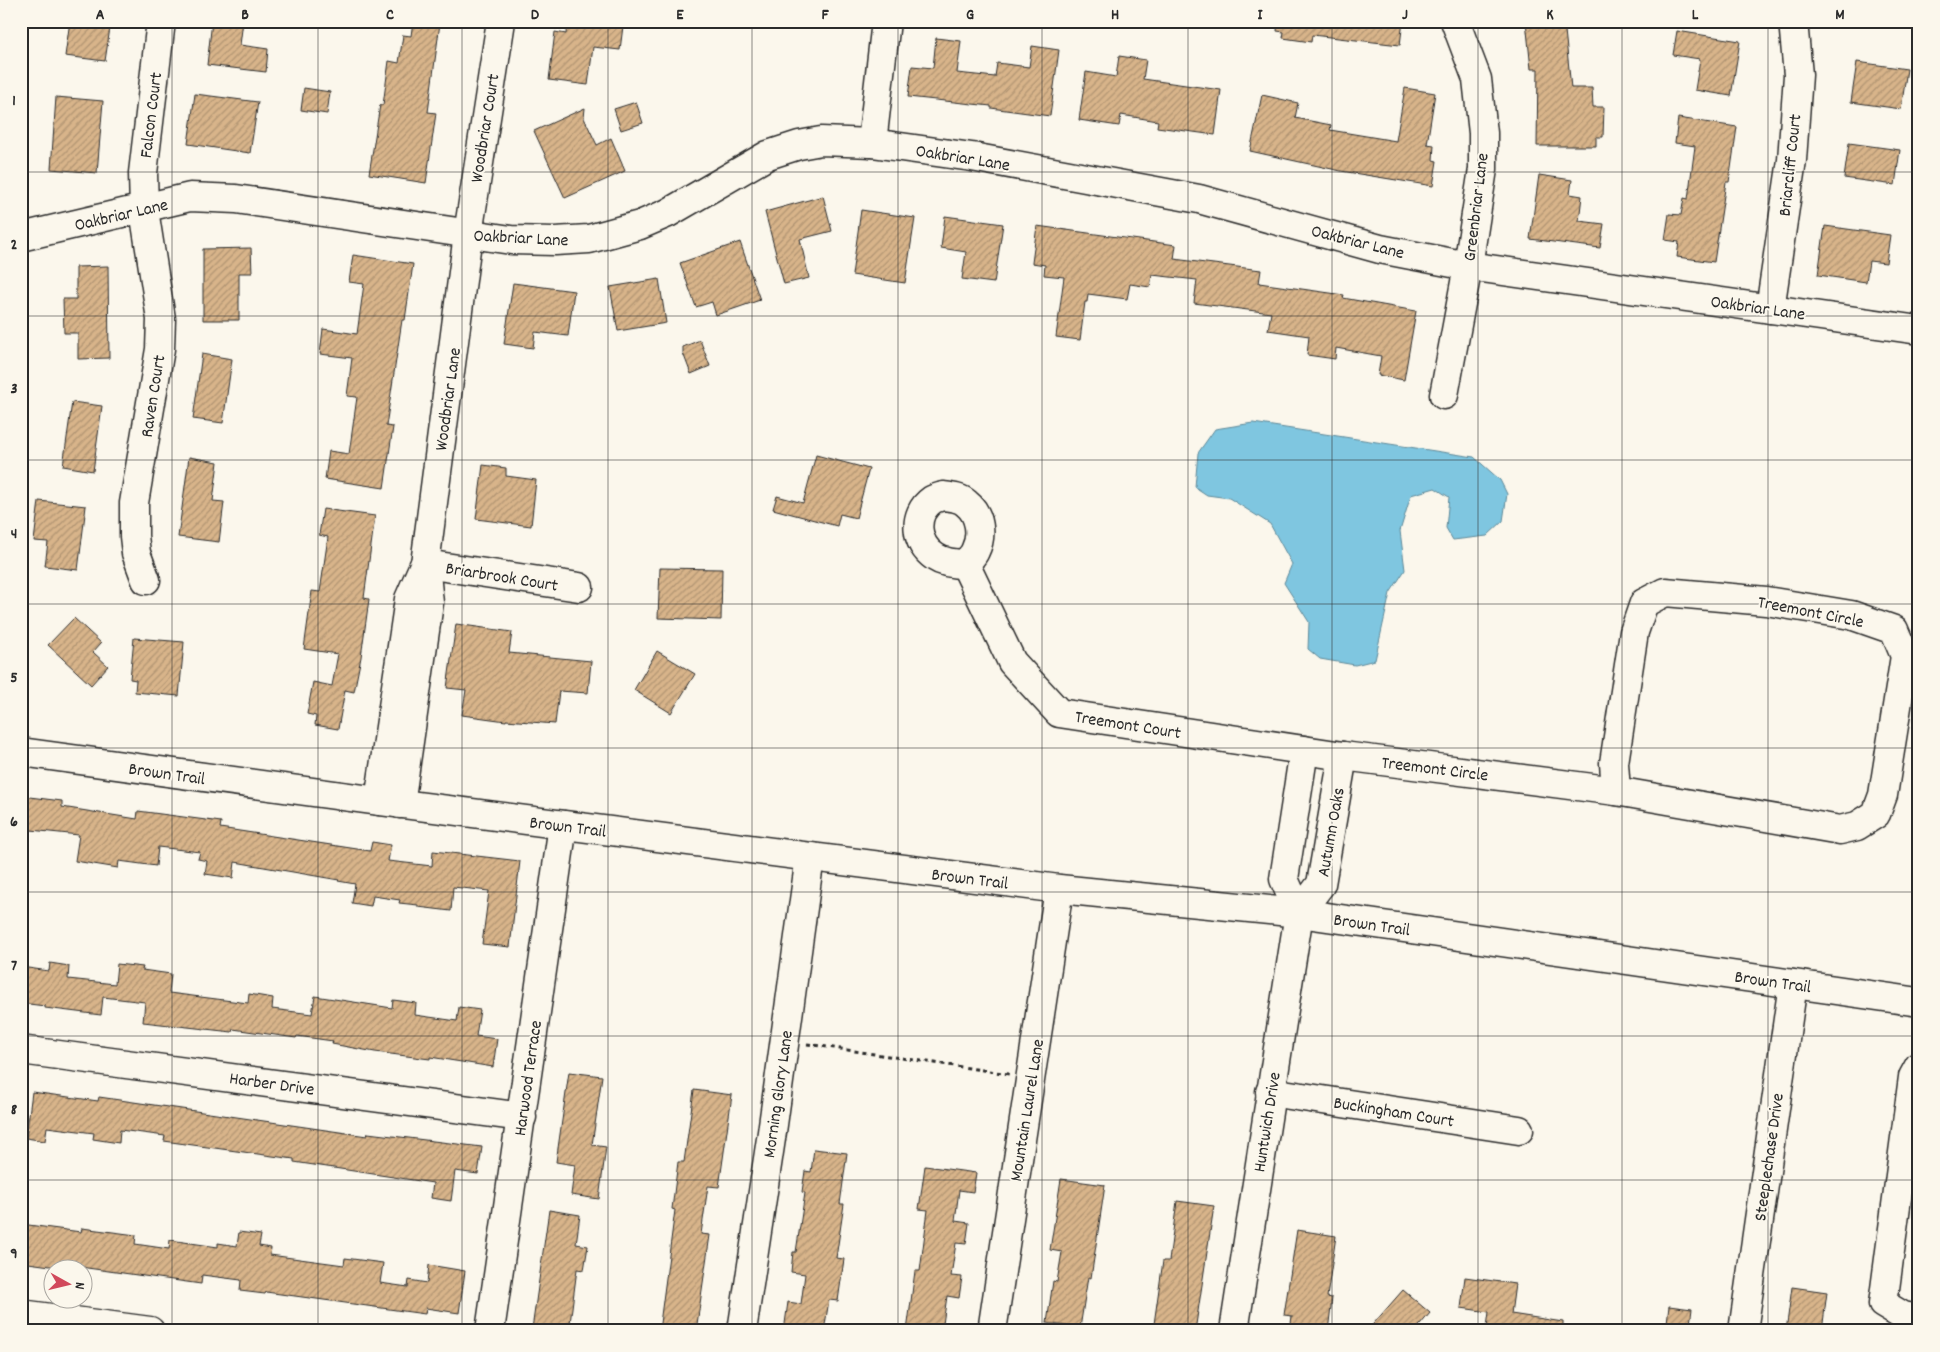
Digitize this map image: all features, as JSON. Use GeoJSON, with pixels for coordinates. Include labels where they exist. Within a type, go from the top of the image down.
{"type":"FeatureCollection","features":[{"type":"Feature","properties":{"kind":"street","name":"Falcon Court"},"geometry":{"type":"LineString","coordinates":[[144,210],[143,173],[161,21]]}},
{"type":"Feature","properties":{"kind":"street","name":"Woodbriar Court"},"geometry":{"type":"LineString","coordinates":[[468,234],[500,21]]}},
{"type":"Feature","properties":{"kind":"street"},"geometry":{"type":"LineString","coordinates":[[872,143],[886,21]]}},
{"type":"Feature","properties":{"kind":"street","name":"Greenbriar Lane"},"geometry":{"type":"LineString","coordinates":[[1444,395],[1468,266],[1483,169],[1483,133],[1477,79],[1455,21]]}},
{"type":"Feature","properties":{"kind":"street","name":"Briarcliff Court"},"geometry":{"type":"LineString","coordinates":[[1770,309],[1792,160],[1798,75],[1793,21]]}},
{"type":"Feature","properties":{"kind":"street","name":"Oakbriar Lane"},"geometry":{"type":"LineString","coordinates":[[21,237],[144,210],[190,197],[236,199],[511,240],[555,241],[589,239],[640,225],[668,213],[768,155],[799,145],[821,141],[872,143],[972,157],[1199,199],[1380,249],[1468,266],[1919,330]]}},
{"type":"Feature","properties":{"kind":"street","name":"Raven Court"},"geometry":{"type":"LineString","coordinates":[[144,210],[161,319],[160,349],[134,504],[136,553],[146,580]]}},
{"type":"Feature","properties":{"kind":"street","name":"Woodbriar Lane"},"geometry":{"type":"LineString","coordinates":[[390,803],[409,598],[425,564],[468,234]]}},
{"type":"Feature","properties":{"kind":"street","name":"Briarbrook Court"},"geometry":{"type":"LineString","coordinates":[[425,564],[579,588]]}},
{"type":"Feature","properties":{"kind":"street","name":"Treemont Court"},"geometry":{"type":"LineString","coordinates":[[965,564],[1012,662],[1059,713],[1343,756]]}},
{"type":"Feature","properties":{"kind":"street","name":"Treemont Circle"},"geometry":{"type":"LineString","coordinates":[[1343,756],[1616,791],[1840,830],[1857,826],[1876,814],[1883,795],[1906,656],[1894,630],[1851,615],[1706,594],[1665,592],[1644,603],[1634,632],[1615,754],[1616,791]]}},
{"type":"Feature","properties":{"kind":"street","name":"Autumn Oaks"},"geometry":{"type":"LineString","coordinates":[[1299,913],[1284,879],[1304,750]]}},
{"type":"Feature","properties":{"kind":"street","name":"Brown Trail"},"geometry":{"type":"LineString","coordinates":[[21,752],[390,803],[1060,889],[1299,913],[1919,1002]]}},
{"type":"Feature","properties":{"kind":"street","name":"Autumn Oaks"},"geometry":{"type":"LineString","coordinates":[[1299,913],[1320,884],[1343,756]]}},
{"type":"Feature","properties":{"kind":"street","name":"Harwood Terrace"},"geometry":{"type":"LineString","coordinates":[[490,1331],[563,825]]}},
{"type":"Feature","properties":{"kind":"street","name":"Morning Glory Lane"},"geometry":{"type":"LineString","coordinates":[[742,1331],[810,857]]}},
{"type":"Feature","properties":{"kind":"street","name":"Mountain Laurel Lane"},"geometry":{"type":"LineString","coordinates":[[992,1331],[1060,889]]}},
{"type":"Feature","properties":{"kind":"street","name":"Huntwich Drive"},"geometry":{"type":"LineString","coordinates":[[1234,1331],[1299,913]]}},
{"type":"Feature","properties":{"kind":"street","name":"Steeplechase Drive"},"geometry":{"type":"LineString","coordinates":[[1743,1331],[1793,984]]}},
{"type":"Feature","properties":{"kind":"street","name":"Harber Drive"},"geometry":{"type":"LineString","coordinates":[[21,1050],[522,1117]]}},
{"type":"Feature","properties":{"kind":"street"},"geometry":{"type":"LineString","coordinates":[[1919,1066],[1912,1077],[1883,1304],[1903,1316],[1919,1319]]}},
{"type":"Feature","properties":{"kind":"street","name":"Buckingham Court"},"geometry":{"type":"LineString","coordinates":[[1270,1092],[1519,1130]]}},
{"type":"Feature","properties":{"kind":"street"},"geometry":{"type":"LineString","coordinates":[[21,1314],[150,1331]]}},
{"type":"Feature","properties":{"kind":"path"},"geometry":{"type":"LineString","coordinates":[[784,1041],[1032,1077]]}},
{"type":"Feature","properties":{"kind":"water"},"geometry":{"type":"Polygon","coordinates":[[[1253,423],[1474,457],[1500,480],[1507,494],[1503,521],[1487,536],[1453,540],[1446,528],[1449,497],[1435,488],[1411,495],[1400,531],[1405,570],[1390,593],[1375,660],[1355,665],[1320,659],[1308,649],[1309,622],[1284,583],[1292,564],[1270,524],[1229,498],[1207,495],[1195,487],[1198,453],[1215,429],[1253,423]]]}},
{"type":"Feature","properties":{"kind":"building"},"geometry":{"type":"Polygon","coordinates":[[[70,21],[111,21],[105,61],[65,56],[70,21]]]}},
{"type":"Feature","properties":{"kind":"building"},"geometry":{"type":"Polygon","coordinates":[[[212,21],[243,21],[240,45],[268,49],[266,72],[207,65],[212,21]]]}},
{"type":"Feature","properties":{"kind":"building"},"geometry":{"type":"Polygon","coordinates":[[[413,21],[440,23],[428,112],[436,113],[426,183],[369,174],[380,105],[383,105],[389,61],[399,63],[403,35],[411,36],[413,21]]]}},
{"type":"Feature","properties":{"kind":"building"},"geometry":{"type":"Polygon","coordinates":[[[567,21],[587,21],[623,26],[620,50],[593,47],[588,85],[549,80],[555,32],[566,34],[567,21]]]}},
{"type":"Feature","properties":{"kind":"building"},"geometry":{"type":"Polygon","coordinates":[[[1278,21],[1403,21],[1400,45],[1312,35],[1311,42],[1283,38],[1284,32],[1277,31],[1278,21]]]}},
{"type":"Feature","properties":{"kind":"building"},"geometry":{"type":"Polygon","coordinates":[[[1526,21],[1564,21],[1571,88],[1592,88],[1593,107],[1604,107],[1603,137],[1596,137],[1596,146],[1537,146],[1538,69],[1531,69],[1526,21]]]}},
{"type":"Feature","properties":{"kind":"building"},"geometry":{"type":"Polygon","coordinates":[[[1677,31],[1740,41],[1731,96],[1695,90],[1700,59],[1673,55],[1677,31]]]}},
{"type":"Feature","properties":{"kind":"building"},"geometry":{"type":"Polygon","coordinates":[[[936,38],[961,41],[957,73],[995,77],[997,63],[1029,67],[1032,46],[1059,50],[1050,116],[991,108],[991,106],[908,97],[912,66],[933,68],[936,38]]]}},
{"type":"Feature","properties":{"kind":"building"},"geometry":{"type":"Polygon","coordinates":[[[1119,56],[1146,60],[1143,79],[1221,90],[1215,135],[1157,127],[1158,121],[1121,115],[1119,126],[1079,120],[1086,72],[1116,77],[1119,56]]]}},
{"type":"Feature","properties":{"kind":"building"},"geometry":{"type":"Polygon","coordinates":[[[1857,62],[1907,69],[1901,109],[1851,102],[1857,62]]]}},
{"type":"Feature","properties":{"kind":"building"},"geometry":{"type":"Polygon","coordinates":[[[304,88],[330,92],[327,114],[301,110],[304,88]]]}},
{"type":"Feature","properties":{"kind":"building"},"geometry":{"type":"Polygon","coordinates":[[[1405,88],[1435,93],[1427,144],[1434,145],[1433,160],[1437,161],[1433,186],[1341,171],[1250,151],[1262,95],[1298,103],[1295,118],[1331,125],[1330,130],[1396,141],[1405,88]]]}},
{"type":"Feature","properties":{"kind":"building"},"geometry":{"type":"Polygon","coordinates":[[[195,94],[258,102],[250,153],[188,144],[195,94]]]}},
{"type":"Feature","properties":{"kind":"building"},"geometry":{"type":"Polygon","coordinates":[[[56,97],[103,101],[97,173],[51,169],[56,97]]]}},
{"type":"Feature","properties":{"kind":"building"},"geometry":{"type":"Polygon","coordinates":[[[636,102],[643,123],[621,130],[614,109],[636,102]]]}},
{"type":"Feature","properties":{"kind":"building"},"geometry":{"type":"Polygon","coordinates":[[[585,108],[584,118],[597,145],[611,138],[625,171],[565,198],[534,131],[585,108]]]}},
{"type":"Feature","properties":{"kind":"building"},"geometry":{"type":"Polygon","coordinates":[[[1678,118],[1737,127],[1729,182],[1726,182],[1714,262],[1677,257],[1679,242],[1665,240],[1669,214],[1681,215],[1684,198],[1688,199],[1695,146],[1675,143],[1678,118]]]}},
{"type":"Feature","properties":{"kind":"building"},"geometry":{"type":"Polygon","coordinates":[[[1849,143],[1900,150],[1895,185],[1844,178],[1849,143]]]}},
{"type":"Feature","properties":{"kind":"building"},"geometry":{"type":"Polygon","coordinates":[[[1539,175],[1572,180],[1570,194],[1582,196],[1579,221],[1604,224],[1600,248],[1530,239],[1539,175]]]}},
{"type":"Feature","properties":{"kind":"building"},"geometry":{"type":"Polygon","coordinates":[[[823,196],[832,231],[800,239],[809,278],[784,284],[765,212],[823,196]]]}},
{"type":"Feature","properties":{"kind":"building"},"geometry":{"type":"Polygon","coordinates":[[[861,210],[915,218],[905,283],[852,275],[861,210]]]}},
{"type":"Feature","properties":{"kind":"building"},"geometry":{"type":"Polygon","coordinates":[[[945,216],[1003,224],[994,283],[962,279],[966,252],[941,248],[945,216]]]}},
{"type":"Feature","properties":{"kind":"building"},"geometry":{"type":"Polygon","coordinates":[[[1037,226],[1176,245],[1174,259],[1261,270],[1259,283],[1344,295],[1343,298],[1416,311],[1404,380],[1378,375],[1381,356],[1336,348],[1335,359],[1307,355],[1309,336],[1268,330],[1271,313],[1194,303],[1197,280],[1152,275],[1150,287],[1130,284],[1127,299],[1088,294],[1087,302],[1085,302],[1080,340],[1056,337],[1064,277],[1044,275],[1045,265],[1032,263],[1037,226]]]}},
{"type":"Feature","properties":{"kind":"building"},"geometry":{"type":"Polygon","coordinates":[[[1825,226],[1890,235],[1886,263],[1869,261],[1866,282],[1818,275],[1825,226]]]}},
{"type":"Feature","properties":{"kind":"building"},"geometry":{"type":"Polygon","coordinates":[[[740,242],[760,300],[716,315],[712,302],[696,307],[680,263],[740,242]]]}},
{"type":"Feature","properties":{"kind":"building"},"geometry":{"type":"Polygon","coordinates":[[[251,248],[252,273],[239,273],[239,320],[203,320],[203,249],[251,248]]]}},
{"type":"Feature","properties":{"kind":"building"},"geometry":{"type":"Polygon","coordinates":[[[353,255],[413,264],[405,320],[402,320],[386,426],[393,427],[384,488],[325,479],[329,451],[349,454],[357,397],[347,396],[352,358],[320,354],[323,329],[357,334],[364,284],[349,282],[353,255]]]}},
{"type":"Feature","properties":{"kind":"building"},"geometry":{"type":"Polygon","coordinates":[[[108,266],[109,358],[78,359],[78,333],[64,333],[63,299],[76,299],[76,267],[108,266]]]}},
{"type":"Feature","properties":{"kind":"building"},"geometry":{"type":"Polygon","coordinates":[[[659,279],[666,323],[618,331],[610,287],[659,279]]]}},
{"type":"Feature","properties":{"kind":"building"},"geometry":{"type":"Polygon","coordinates":[[[513,283],[574,291],[568,336],[535,332],[533,348],[504,344],[513,283]]]}},
{"type":"Feature","properties":{"kind":"building"},"geometry":{"type":"Polygon","coordinates":[[[700,340],[710,366],[691,374],[683,353],[683,347],[700,340]]]}},
{"type":"Feature","properties":{"kind":"building"},"geometry":{"type":"Polygon","coordinates":[[[202,354],[232,359],[223,423],[193,419],[202,354]]]}},
{"type":"Feature","properties":{"kind":"building"},"geometry":{"type":"Polygon","coordinates":[[[72,402],[102,406],[93,471],[63,466],[72,402]]]}},
{"type":"Feature","properties":{"kind":"building"},"geometry":{"type":"Polygon","coordinates":[[[816,455],[869,469],[856,518],[840,514],[837,526],[773,509],[777,496],[803,503],[816,455]]]}},
{"type":"Feature","properties":{"kind":"building"},"geometry":{"type":"Polygon","coordinates":[[[189,457],[218,462],[213,501],[224,502],[219,542],[178,537],[189,457]]]}},
{"type":"Feature","properties":{"kind":"building"},"geometry":{"type":"Polygon","coordinates":[[[483,465],[506,468],[506,476],[536,480],[531,526],[476,519],[483,465]]]}},
{"type":"Feature","properties":{"kind":"building"},"geometry":{"type":"Polygon","coordinates":[[[39,501],[86,506],[78,570],[45,566],[48,542],[34,541],[39,501]]]}},
{"type":"Feature","properties":{"kind":"building"},"geometry":{"type":"Polygon","coordinates":[[[323,509],[375,516],[364,598],[369,599],[361,657],[354,692],[345,690],[338,729],[315,725],[316,716],[307,714],[313,682],[332,686],[338,654],[304,649],[312,591],[320,592],[328,537],[319,535],[323,509]]]}},
{"type":"Feature","properties":{"kind":"building"},"geometry":{"type":"Polygon","coordinates":[[[660,568],[722,569],[721,620],[658,618],[660,568]]]}},
{"type":"Feature","properties":{"kind":"building"},"geometry":{"type":"Polygon","coordinates":[[[74,618],[101,643],[93,652],[108,666],[91,685],[48,645],[74,618]]]}},
{"type":"Feature","properties":{"kind":"building"},"geometry":{"type":"Polygon","coordinates":[[[456,624],[512,632],[509,653],[591,661],[588,693],[559,691],[555,724],[506,721],[462,715],[466,690],[447,688],[456,624]]]}},
{"type":"Feature","properties":{"kind":"building"},"geometry":{"type":"Polygon","coordinates":[[[134,638],[184,642],[179,696],[135,692],[136,680],[130,679],[134,638]]]}},
{"type":"Feature","properties":{"kind":"building"},"geometry":{"type":"Polygon","coordinates":[[[657,651],[695,674],[671,713],[634,690],[657,651]]]}},
{"type":"Feature","properties":{"kind":"building"},"geometry":{"type":"Polygon","coordinates":[[[21,796],[62,801],[62,807],[137,819],[138,811],[221,822],[220,828],[370,851],[372,842],[391,845],[388,861],[432,866],[433,851],[520,861],[510,947],[482,944],[489,891],[453,887],[451,911],[418,907],[418,905],[399,903],[400,900],[373,896],[371,906],[352,903],[355,884],[339,880],[235,862],[233,878],[205,874],[207,861],[198,859],[200,852],[158,847],[156,866],[119,861],[118,868],[75,861],[79,835],[21,829],[21,796]]]}},
{"type":"Feature","properties":{"kind":"building"},"geometry":{"type":"Polygon","coordinates":[[[50,963],[69,966],[68,979],[115,984],[117,964],[143,967],[142,970],[171,974],[169,993],[248,1003],[249,994],[273,998],[272,1009],[312,1014],[315,996],[392,1008],[393,1000],[416,1003],[415,1015],[457,1021],[459,1007],[480,1010],[476,1036],[497,1039],[493,1067],[430,1057],[430,1059],[375,1052],[332,1044],[333,1041],[297,1036],[296,1038],[233,1029],[232,1032],[143,1022],[145,1002],[103,997],[101,1015],[21,1003],[21,967],[49,971],[50,963]]]}},
{"type":"Feature","properties":{"kind":"building"},"geometry":{"type":"Polygon","coordinates":[[[569,1072],[602,1076],[592,1145],[606,1147],[599,1199],[571,1195],[575,1165],[556,1162],[569,1072]]]}},
{"type":"Feature","properties":{"kind":"building"},"geometry":{"type":"Polygon","coordinates":[[[694,1090],[732,1095],[719,1187],[708,1186],[701,1234],[710,1235],[696,1331],[659,1331],[675,1210],[672,1209],[678,1162],[684,1162],[694,1090]]]}},
{"type":"Feature","properties":{"kind":"building"},"geometry":{"type":"Polygon","coordinates":[[[32,1092],[98,1101],[99,1097],[367,1136],[368,1133],[482,1147],[478,1174],[455,1171],[451,1201],[431,1198],[433,1183],[294,1162],[294,1159],[164,1141],[165,1136],[120,1130],[119,1143],[93,1139],[94,1133],[47,1127],[45,1141],[26,1138],[32,1092]]]}},
{"type":"Feature","properties":{"kind":"building"},"geometry":{"type":"Polygon","coordinates":[[[814,1149],[847,1153],[840,1204],[844,1204],[836,1258],[844,1259],[838,1301],[829,1300],[824,1331],[784,1331],[788,1302],[801,1304],[805,1274],[791,1272],[793,1252],[796,1252],[805,1193],[802,1192],[805,1171],[811,1172],[814,1149]]]}},
{"type":"Feature","properties":{"kind":"building"},"geometry":{"type":"Polygon","coordinates":[[[925,1166],[976,1173],[973,1192],[959,1190],[955,1221],[969,1223],[966,1244],[956,1243],[951,1276],[962,1277],[959,1298],[947,1296],[942,1331],[907,1331],[915,1271],[920,1271],[928,1210],[919,1209],[925,1166]]]}},
{"type":"Feature","properties":{"kind":"building"},"geometry":{"type":"Polygon","coordinates":[[[1061,1179],[1105,1185],[1091,1278],[1088,1277],[1080,1328],[1047,1323],[1053,1281],[1057,1282],[1062,1252],[1050,1250],[1061,1179]]]}},
{"type":"Feature","properties":{"kind":"building"},"geometry":{"type":"Polygon","coordinates":[[[1177,1201],[1214,1206],[1195,1331],[1153,1331],[1163,1261],[1169,1261],[1177,1201]]]}},
{"type":"Feature","properties":{"kind":"building"},"geometry":{"type":"Polygon","coordinates":[[[549,1210],[580,1215],[576,1244],[588,1246],[584,1270],[577,1269],[569,1331],[532,1329],[549,1210]]]}},
{"type":"Feature","properties":{"kind":"building"},"geometry":{"type":"Polygon","coordinates":[[[21,1224],[81,1232],[82,1228],[136,1235],[135,1244],[169,1249],[170,1240],[218,1247],[218,1243],[237,1246],[239,1232],[261,1235],[259,1246],[271,1248],[270,1255],[344,1265],[345,1258],[383,1263],[380,1283],[408,1287],[409,1280],[427,1283],[429,1265],[465,1271],[459,1313],[426,1308],[425,1314],[266,1292],[265,1294],[240,1291],[241,1280],[202,1275],[201,1284],[92,1269],[92,1260],[42,1260],[42,1265],[21,1262],[21,1224]]]}},
{"type":"Feature","properties":{"kind":"building"},"geometry":{"type":"Polygon","coordinates":[[[1297,1230],[1336,1236],[1327,1297],[1332,1298],[1328,1331],[1290,1331],[1292,1316],[1284,1315],[1297,1230]]]}},
{"type":"Feature","properties":{"kind":"building"},"geometry":{"type":"Polygon","coordinates":[[[1465,1277],[1515,1284],[1511,1314],[1563,1322],[1563,1331],[1514,1331],[1487,1327],[1489,1312],[1461,1308],[1465,1277]]]}},
{"type":"Feature","properties":{"kind":"building"},"geometry":{"type":"Polygon","coordinates":[[[1792,1287],[1827,1292],[1822,1331],[1786,1331],[1792,1287]]]}},
{"type":"Feature","properties":{"kind":"building"},"geometry":{"type":"Polygon","coordinates":[[[1403,1290],[1430,1313],[1415,1331],[1367,1331],[1403,1290]]]}},
{"type":"Feature","properties":{"kind":"building"},"geometry":{"type":"Polygon","coordinates":[[[1669,1306],[1692,1309],[1689,1331],[1666,1331],[1669,1306]]]}}]}
